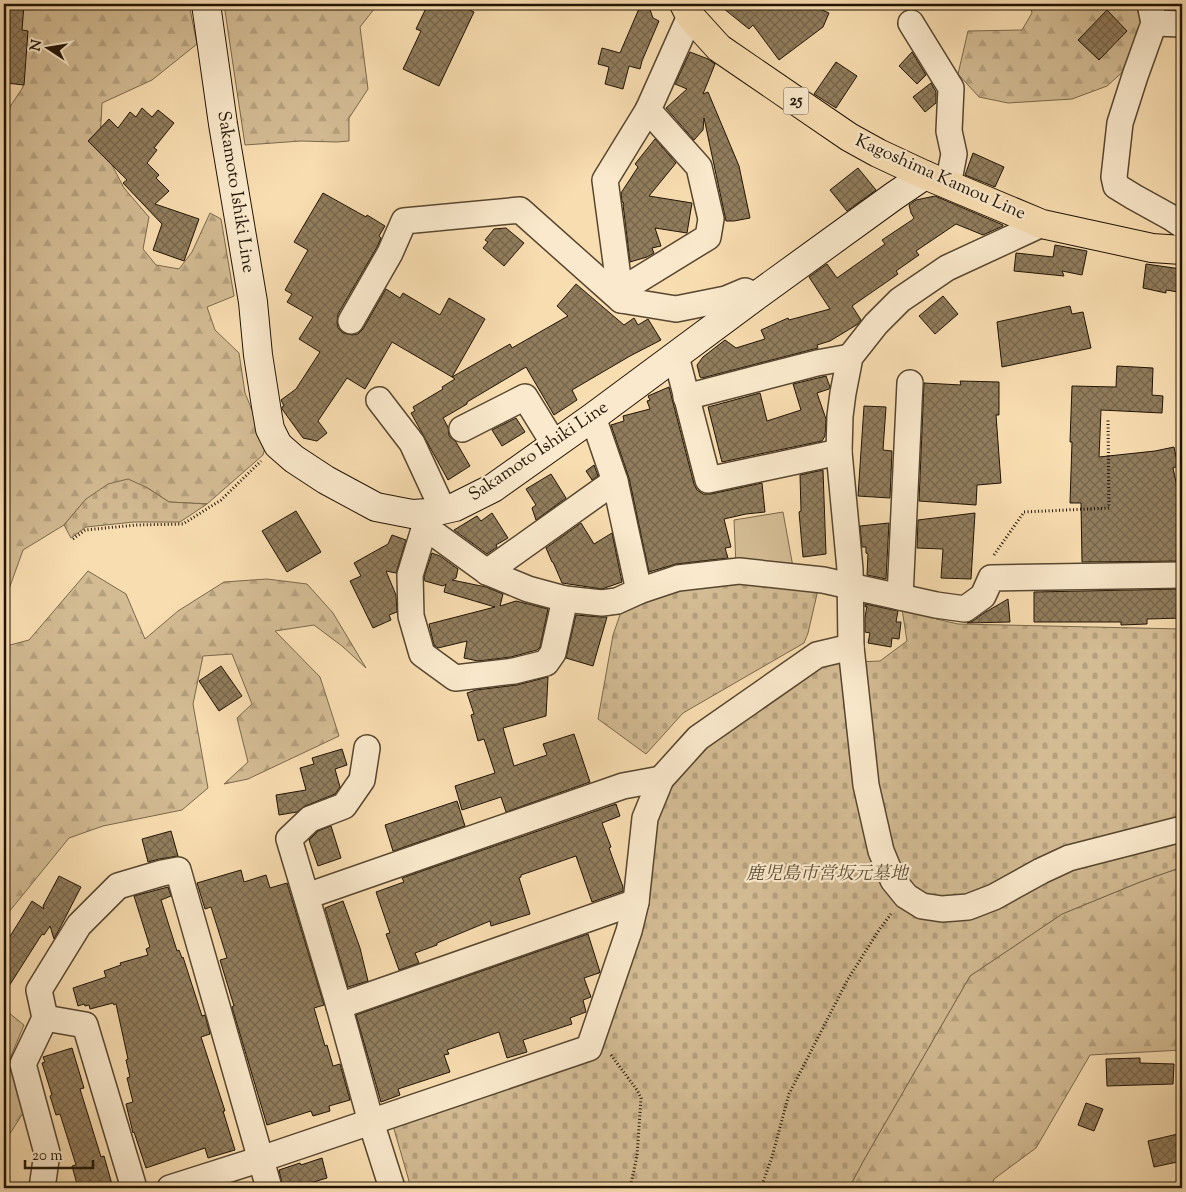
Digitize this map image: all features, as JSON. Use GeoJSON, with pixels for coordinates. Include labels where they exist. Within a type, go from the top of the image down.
{"type":"FeatureCollection","features":[{"type":"Feature","properties":{"kind":"main road","name":"Sakamoto Ishiki Line"},"geometry":{"type":"LineString","coordinates":[[206,4],[270,429],[278,445],[294,459],[326,480],[376,507],[433,517],[455,508],[492,488],[593,417],[894,196],[936,180]]}},
{"type":"Feature","properties":{"kind":"main road","name":"Kagoshima Kamou Line"},"geometry":{"type":"LineString","coordinates":[[687,10],[719,48],[849,137],[878,153],[936,180],[1042,224],[1152,248],[1182,250]]}},
{"type":"Feature","properties":{"kind":"street"},"geometry":{"type":"LineString","coordinates":[[620,295],[605,180],[648,110],[687,10]]}},
{"type":"Feature","properties":{"kind":"street"},"geometry":{"type":"LineString","coordinates":[[1182,24],[1152,14],[1120,123],[1114,177],[1116,186],[1182,225]]}},
{"type":"Feature","properties":{"kind":"street"},"geometry":{"type":"LineString","coordinates":[[911,23],[951,88],[949,131],[954,154],[936,180]]}},
{"type":"Feature","properties":{"kind":"street"},"geometry":{"type":"LineString","coordinates":[[620,295],[708,237],[711,219],[699,167],[648,110]]}},
{"type":"Feature","properties":{"kind":"street"},"geometry":{"type":"LineString","coordinates":[[351,321],[390,252],[404,221],[520,210],[620,295],[676,309],[726,299],[745,291],[756,296]]}},
{"type":"Feature","properties":{"kind":"street"},"geometry":{"type":"LineString","coordinates":[[1042,224],[947,268],[900,300],[876,324],[850,357],[840,416],[839,452],[850,569],[851,647],[866,785],[881,851],[893,880],[906,896],[922,906],[942,909],[968,906],[994,896],[1069,858],[1182,829]]}},
{"type":"Feature","properties":{"kind":"street"},"geometry":{"type":"LineString","coordinates":[[676,356],[708,480],[839,452]]}},
{"type":"Feature","properties":{"kind":"street"},"geometry":{"type":"LineString","coordinates":[[686,397],[850,357]]}},
{"type":"Feature","properties":{"kind":"street"},"geometry":{"type":"LineString","coordinates":[[900,597],[910,383]]}},
{"type":"Feature","properties":{"kind":"street"},"geometry":{"type":"LineString","coordinates":[[462,429],[525,397],[554,444]]}},
{"type":"Feature","properties":{"kind":"street"},"geometry":{"type":"LineString","coordinates":[[379,400],[412,443],[433,517],[487,572],[528,589],[564,599],[602,603],[617,601],[639,591],[686,576],[739,571],[823,580],[936,605],[965,609],[982,596],[990,578],[1182,575]]}},
{"type":"Feature","properties":{"kind":"street"},"geometry":{"type":"LineString","coordinates":[[593,417],[615,481],[639,591]]}},
{"type":"Feature","properties":{"kind":"street"},"geometry":{"type":"LineString","coordinates":[[487,572],[615,481]]}},
{"type":"Feature","properties":{"kind":"street"},"geometry":{"type":"LineString","coordinates":[[433,517],[410,575],[411,616],[422,654],[455,678],[514,671],[546,663],[553,653],[564,599]]}},
{"type":"Feature","properties":{"kind":"street"},"geometry":{"type":"LineString","coordinates":[[170,1188],[589,1048],[629,931],[636,902],[645,818],[661,779],[698,738],[817,655],[851,647]]}},
{"type":"Feature","properties":{"kind":"street"},"geometry":{"type":"LineString","coordinates":[[367,748],[362,780],[344,806],[310,819],[289,839],[392,1188]]}},
{"type":"Feature","properties":{"kind":"street"},"geometry":{"type":"LineString","coordinates":[[307,896],[623,786],[661,779]]}},
{"type":"Feature","properties":{"kind":"street"},"geometry":{"type":"LineString","coordinates":[[56,1188],[23,1064],[45,1018],[39,990],[79,925],[118,886],[178,870],[269,1188]]}},
{"type":"Feature","properties":{"kind":"street"},"geometry":{"type":"LineString","coordinates":[[339,1006],[636,902]]}},
{"type":"Feature","properties":{"kind":"street"},"geometry":{"type":"LineString","coordinates":[[45,1018],[85,1025],[134,1188]]}},
{"type":"Feature","properties":{"kind":"street"},"geometry":{"type":"LineString","coordinates":[[42,1188],[47,1153]]}},
{"type":"Feature","properties":{"kind":"path"},"geometry":{"type":"LineString","coordinates":[[990,578],[993,557],[1024,512],[1110,508],[1108,419]]}},
{"type":"Feature","properties":{"kind":"path"},"geometry":{"type":"LineString","coordinates":[[73,539],[85,530],[136,525],[183,524],[221,500],[278,445]]}},
{"type":"Feature","properties":{"kind":"path"},"geometry":{"type":"LineString","coordinates":[[761,1188],[772,1157],[789,1094],[848,979],[879,930],[906,896]]}},
{"type":"Feature","properties":{"kind":"path"},"geometry":{"type":"LineString","coordinates":[[592,1037],[603,1045],[638,1090],[641,1098],[636,1156],[630,1188]]}},
{"type":"Feature","properties":{"kind":"green space"},"geometry":{"type":"Polygon","coordinates":[[[23,4],[189,4],[197,44],[152,80],[102,103],[100,142],[124,188],[149,217],[143,249],[156,265],[179,269],[192,252],[210,213],[221,219],[234,296],[207,307],[215,330],[239,353],[245,393],[266,444],[263,455],[207,504],[169,502],[146,487],[86,499],[64,525],[23,550],[4,603],[4,116],[23,87],[20,23],[23,4]]]}},
{"type":"Feature","properties":{"kind":"green space"},"geometry":{"type":"Polygon","coordinates":[[[224,4],[378,4],[360,27],[368,89],[349,118],[349,141],[301,141],[245,145],[224,4]]]}},
{"type":"Feature","properties":{"kind":"green space"},"geometry":{"type":"Polygon","coordinates":[[[1030,4],[1144,4],[1146,13],[1127,68],[1107,86],[1072,99],[1008,103],[979,97],[958,74],[968,31],[1022,30],[1032,13],[1030,4]]]}},
{"type":"Feature","properties":{"kind":"green space"},"geometry":{"type":"Polygon","coordinates":[[[128,479],[146,487],[169,502],[207,504],[180,522],[134,522],[86,527],[71,538],[64,525],[86,499],[108,484],[128,479]]]}},
{"type":"Feature","properties":{"kind":"green space"},"geometry":{"type":"Polygon","coordinates":[[[783,512],[793,567],[736,566],[734,520],[783,512]]]}},
{"type":"Feature","properties":{"kind":"green space"},"geometry":{"type":"Polygon","coordinates":[[[88,571],[126,594],[145,639],[178,611],[224,582],[267,579],[307,584],[333,613],[366,668],[342,646],[314,625],[275,631],[320,677],[339,736],[248,779],[224,784],[248,762],[237,718],[252,704],[232,654],[203,656],[193,704],[208,788],[182,810],[103,826],[69,838],[4,918],[4,627],[10,645],[29,640],[88,571]]]}},
{"type":"Feature","properties":{"kind":"green space"},"geometry":{"type":"Polygon","coordinates":[[[734,577],[811,583],[817,594],[804,643],[683,713],[646,754],[598,719],[613,635],[624,603],[734,577]]]}},
{"type":"Feature","properties":{"kind":"green space","name":"鹿児島市営坂元墓地"},"geometry":{"type":"Polygon","coordinates":[[[902,609],[929,613],[936,619],[958,624],[1182,629],[1182,867],[1062,914],[970,976],[849,1188],[411,1188],[392,1122],[597,1054],[651,821],[667,790],[690,757],[757,706],[829,663],[880,661],[907,641],[902,609]]]}},
{"type":"Feature","properties":{"kind":"green space"},"geometry":{"type":"Polygon","coordinates":[[[1182,867],[1182,1050],[1090,1055],[1036,1148],[994,1179],[991,1188],[849,1188],[970,976],[1062,914],[1182,867]]]}},
{"type":"Feature","properties":{"kind":"green space"},"geometry":{"type":"Polygon","coordinates":[[[4,1009],[24,1025],[11,1056],[23,1113],[4,1143],[4,1009]]]}},
{"type":"Feature","properties":{"kind":"building"},"geometry":{"type":"Polygon","coordinates":[[[4,4],[24,5],[22,30],[28,31],[24,85],[6,83],[7,65],[4,65],[4,4]]]}},
{"type":"Feature","properties":{"kind":"building"},"geometry":{"type":"Polygon","coordinates":[[[428,4],[470,4],[468,9],[474,12],[439,86],[403,69],[421,31],[416,29],[428,4]]]}},
{"type":"Feature","properties":{"kind":"building"},"geometry":{"type":"Polygon","coordinates":[[[641,4],[648,4],[653,18],[659,21],[640,69],[629,66],[623,89],[605,84],[609,67],[598,64],[602,48],[620,53],[641,4]]]}},
{"type":"Feature","properties":{"kind":"building"},"geometry":{"type":"Polygon","coordinates":[[[718,4],[808,4],[829,13],[823,27],[779,60],[753,25],[749,29],[718,4]]]}},
{"type":"Feature","properties":{"kind":"building"},"geometry":{"type":"Polygon","coordinates":[[[1107,10],[1127,31],[1099,60],[1078,40],[1107,10]]]}},
{"type":"Feature","properties":{"kind":"building"},"geometry":{"type":"Polygon","coordinates":[[[690,52],[715,64],[703,94],[708,92],[739,166],[750,218],[726,221],[704,118],[703,130],[694,140],[666,108],[687,89],[675,84],[690,52]]]}},
{"type":"Feature","properties":{"kind":"building"},"geometry":{"type":"Polygon","coordinates":[[[912,52],[926,75],[917,84],[899,66],[912,52]]]}},
{"type":"Feature","properties":{"kind":"building"},"geometry":{"type":"Polygon","coordinates":[[[836,62],[857,76],[836,108],[814,94],[836,62]]]}},
{"type":"Feature","properties":{"kind":"building"},"geometry":{"type":"Polygon","coordinates":[[[931,83],[936,92],[936,103],[925,112],[913,97],[931,83]]]}},
{"type":"Feature","properties":{"kind":"building"},"geometry":{"type":"Polygon","coordinates":[[[142,108],[152,117],[158,110],[174,123],[154,148],[157,150],[147,163],[159,175],[156,178],[169,191],[155,204],[199,219],[184,261],[153,250],[162,224],[123,183],[127,180],[88,141],[109,119],[118,128],[130,112],[136,117],[142,108]]]}},
{"type":"Feature","properties":{"kind":"building"},"geometry":{"type":"Polygon","coordinates":[[[655,139],[676,163],[649,196],[692,203],[687,233],[655,228],[661,246],[652,248],[654,253],[647,257],[630,262],[624,203],[622,202],[621,193],[638,167],[635,164],[655,139]]]}},
{"type":"Feature","properties":{"kind":"building"},"geometry":{"type":"Polygon","coordinates":[[[973,153],[1004,167],[995,187],[965,175],[973,153]]]}},
{"type":"Feature","properties":{"kind":"building"},"geometry":{"type":"Polygon","coordinates":[[[858,168],[876,190],[847,211],[830,190],[858,168]]]}},
{"type":"Feature","properties":{"kind":"building"},"geometry":{"type":"Polygon","coordinates":[[[323,193],[385,226],[379,236],[381,238],[377,247],[338,314],[338,328],[343,333],[358,334],[363,329],[386,289],[400,298],[403,293],[440,315],[449,298],[485,319],[452,377],[392,342],[365,389],[347,378],[318,421],[327,433],[317,441],[303,438],[282,409],[284,406],[281,400],[296,389],[320,352],[299,339],[313,317],[287,302],[292,294],[285,290],[308,250],[294,242],[323,193]]]}},
{"type":"Feature","properties":{"kind":"building"},"geometry":{"type":"Polygon","coordinates":[[[935,196],[1003,226],[983,235],[956,224],[916,251],[919,255],[896,271],[898,274],[852,306],[861,320],[858,324],[830,341],[817,345],[818,348],[700,377],[697,365],[703,357],[725,340],[736,348],[765,339],[761,330],[788,318],[789,320],[830,309],[809,277],[827,264],[837,278],[885,244],[882,240],[914,218],[909,205],[916,200],[935,196]]]}},
{"type":"Feature","properties":{"kind":"building"},"geometry":{"type":"Polygon","coordinates":[[[506,228],[524,243],[504,266],[483,248],[488,242],[485,240],[494,229],[506,228]]]}},
{"type":"Feature","properties":{"kind":"building"},"geometry":{"type":"Polygon","coordinates":[[[1055,245],[1087,251],[1082,275],[1062,271],[1064,276],[1014,271],[1016,253],[1053,257],[1055,245]]]}},
{"type":"Feature","properties":{"kind":"building"},"geometry":{"type":"Polygon","coordinates":[[[1146,264],[1181,269],[1178,292],[1166,290],[1166,293],[1143,288],[1146,264]]]}},
{"type":"Feature","properties":{"kind":"building"},"geometry":{"type":"Polygon","coordinates":[[[576,284],[624,325],[634,318],[638,325],[648,319],[661,340],[572,390],[577,400],[554,415],[526,367],[467,402],[467,404],[443,418],[448,427],[449,436],[456,442],[470,466],[448,480],[411,413],[415,411],[413,407],[443,389],[442,387],[455,379],[452,377],[510,344],[512,348],[568,316],[557,306],[576,284]]]}},
{"type":"Feature","properties":{"kind":"building"},"geometry":{"type":"Polygon","coordinates":[[[943,296],[958,314],[935,334],[919,316],[943,296]]]}},
{"type":"Feature","properties":{"kind":"building"},"geometry":{"type":"Polygon","coordinates":[[[1070,306],[1072,314],[1083,312],[1091,348],[1002,367],[997,322],[1070,306]]]}},
{"type":"Feature","properties":{"kind":"building"},"geometry":{"type":"Polygon","coordinates":[[[1117,366],[1153,368],[1152,395],[1163,396],[1162,413],[1101,410],[1099,457],[1174,447],[1178,466],[1173,468],[1182,510],[1182,561],[1082,562],[1081,503],[1070,503],[1072,386],[1116,387],[1117,366]]]}},
{"type":"Feature","properties":{"kind":"building"},"geometry":{"type":"Polygon","coordinates":[[[826,376],[829,389],[817,393],[826,419],[825,436],[822,441],[722,462],[708,407],[760,393],[767,421],[801,410],[793,384],[826,376]]]}},
{"type":"Feature","properties":{"kind":"building"},"geometry":{"type":"Polygon","coordinates":[[[960,381],[999,382],[999,415],[996,415],[1001,483],[977,485],[976,505],[919,501],[924,383],[961,385],[960,381]]]}},
{"type":"Feature","properties":{"kind":"building"},"geometry":{"type":"Polygon","coordinates":[[[669,387],[697,490],[703,494],[711,494],[762,483],[765,512],[724,519],[731,547],[725,548],[728,558],[676,564],[649,572],[629,478],[611,425],[624,421],[623,416],[650,409],[647,401],[650,400],[648,396],[669,387]]]}},
{"type":"Feature","properties":{"kind":"building"},"geometry":{"type":"Polygon","coordinates":[[[864,406],[886,407],[883,450],[892,451],[890,498],[858,496],[864,406]]]}},
{"type":"Feature","properties":{"kind":"building"},"geometry":{"type":"Polygon","coordinates":[[[516,418],[525,432],[502,446],[492,430],[516,418]]]}},
{"type":"Feature","properties":{"kind":"building"},"geometry":{"type":"Polygon","coordinates":[[[594,465],[598,476],[592,480],[586,471],[594,465]]]}},
{"type":"Feature","properties":{"kind":"building"},"geometry":{"type":"Polygon","coordinates":[[[823,470],[826,554],[803,557],[799,512],[801,511],[800,475],[823,470]]]}},
{"type":"Feature","properties":{"kind":"building"},"geometry":{"type":"Polygon","coordinates":[[[551,474],[566,498],[536,520],[532,508],[536,505],[526,489],[551,474]]]}},
{"type":"Feature","properties":{"kind":"building"},"geometry":{"type":"Polygon","coordinates":[[[296,511],[321,552],[287,572],[262,531],[296,511]]]}},
{"type":"Feature","properties":{"kind":"building"},"geometry":{"type":"Polygon","coordinates":[[[492,513],[508,538],[496,545],[497,547],[487,554],[454,530],[477,516],[481,521],[492,513]]]}},
{"type":"Feature","properties":{"kind":"building"},"geometry":{"type":"Polygon","coordinates":[[[975,513],[971,579],[941,578],[943,549],[917,548],[918,520],[975,513]]]}},
{"type":"Feature","properties":{"kind":"building"},"geometry":{"type":"Polygon","coordinates":[[[581,523],[594,544],[612,533],[622,582],[602,589],[562,583],[546,548],[581,523]]]}},
{"type":"Feature","properties":{"kind":"building"},"geometry":{"type":"Polygon","coordinates":[[[889,523],[886,579],[867,575],[868,554],[866,553],[866,547],[862,547],[860,526],[889,523]]]}},
{"type":"Feature","properties":{"kind":"building"},"geometry":{"type":"Polygon","coordinates":[[[392,535],[406,540],[396,573],[386,571],[396,595],[397,612],[389,615],[391,620],[373,628],[350,581],[361,576],[354,563],[388,544],[392,535]]]}},
{"type":"Feature","properties":{"kind":"building"},"geometry":{"type":"Polygon","coordinates":[[[432,553],[440,556],[458,569],[456,578],[452,580],[486,587],[503,594],[500,606],[516,601],[548,609],[540,647],[537,650],[511,657],[478,661],[464,658],[467,641],[438,648],[434,645],[429,624],[495,607],[444,592],[446,584],[443,586],[425,581],[424,577],[432,553]]]}},
{"type":"Feature","properties":{"kind":"building"},"geometry":{"type":"Polygon","coordinates":[[[1182,589],[1182,618],[1147,619],[1147,624],[1121,625],[1121,622],[1034,622],[1034,592],[1182,589]]]}},
{"type":"Feature","properties":{"kind":"building"},"geometry":{"type":"Polygon","coordinates":[[[1008,599],[1010,622],[967,623],[973,621],[1008,599]]]}},
{"type":"Feature","properties":{"kind":"building"},"geometry":{"type":"Polygon","coordinates":[[[865,604],[898,611],[896,622],[901,622],[899,639],[892,638],[891,647],[868,643],[870,633],[865,632],[867,606],[865,607],[865,604]]]}},
{"type":"Feature","properties":{"kind":"building"},"geometry":{"type":"Polygon","coordinates":[[[576,615],[607,617],[593,666],[566,658],[576,615]]]}},
{"type":"Feature","properties":{"kind":"building"},"geometry":{"type":"Polygon","coordinates":[[[221,666],[242,696],[219,711],[199,681],[221,666]]]}},
{"type":"Feature","properties":{"kind":"building"},"geometry":{"type":"Polygon","coordinates":[[[548,677],[546,716],[503,728],[514,766],[547,755],[543,744],[574,734],[590,782],[506,812],[501,797],[462,810],[455,786],[495,773],[484,739],[478,741],[471,715],[474,714],[467,693],[476,690],[517,685],[548,677]]]}},
{"type":"Feature","properties":{"kind":"building"},"geometry":{"type":"Polygon","coordinates":[[[342,749],[347,765],[335,769],[340,787],[335,794],[305,806],[297,812],[279,815],[276,795],[306,790],[300,768],[314,764],[312,758],[342,749]]]}},
{"type":"Feature","properties":{"kind":"building"},"geometry":{"type":"Polygon","coordinates":[[[457,801],[465,826],[393,851],[385,825],[457,801]]]}},
{"type":"Feature","properties":{"kind":"building"},"geometry":{"type":"Polygon","coordinates":[[[616,804],[620,816],[602,823],[611,847],[609,848],[623,891],[592,902],[576,856],[521,875],[519,878],[530,914],[491,926],[490,921],[437,943],[437,945],[415,953],[419,963],[399,970],[386,934],[390,933],[376,892],[404,882],[402,878],[616,804]]]}},
{"type":"Feature","properties":{"kind":"building"},"geometry":{"type":"Polygon","coordinates":[[[331,826],[341,858],[318,866],[309,840],[318,831],[331,826]]]}},
{"type":"Feature","properties":{"kind":"building"},"geometry":{"type":"Polygon","coordinates":[[[171,831],[178,856],[148,862],[142,839],[171,831]]]}},
{"type":"Feature","properties":{"kind":"building"},"geometry":{"type":"Polygon","coordinates":[[[241,870],[244,882],[266,875],[270,888],[287,883],[324,1005],[314,1008],[325,1046],[327,1045],[333,1066],[340,1064],[350,1100],[329,1106],[330,1111],[313,1116],[311,1111],[267,1125],[220,960],[227,958],[211,907],[205,909],[197,883],[241,870]]]}},
{"type":"Feature","properties":{"kind":"building"},"geometry":{"type":"Polygon","coordinates":[[[59,876],[81,887],[54,939],[50,926],[44,935],[42,934],[4,994],[4,946],[32,901],[44,909],[43,906],[59,876]]]}},
{"type":"Feature","properties":{"kind":"building"},"geometry":{"type":"Polygon","coordinates":[[[168,887],[171,896],[161,900],[177,951],[179,950],[183,957],[202,1016],[205,1015],[210,1034],[201,1037],[225,1111],[223,1111],[235,1150],[208,1158],[205,1148],[146,1168],[133,1133],[126,1104],[133,1102],[127,1078],[130,1077],[126,1060],[128,1059],[116,1004],[114,1005],[113,1003],[90,1009],[89,1005],[78,1006],[73,988],[106,977],[104,971],[121,965],[120,963],[148,955],[146,949],[150,947],[134,896],[168,887]]]}},
{"type":"Feature","properties":{"kind":"building"},"geometry":{"type":"Polygon","coordinates":[[[343,901],[360,948],[368,981],[348,987],[325,908],[343,901]]]}},
{"type":"Feature","properties":{"kind":"building"},"geometry":{"type":"Polygon","coordinates":[[[588,934],[600,972],[584,978],[591,997],[583,1000],[586,1012],[570,1018],[572,1024],[523,1040],[527,1052],[507,1058],[499,1032],[447,1050],[449,1054],[444,1055],[450,1072],[398,1089],[400,1095],[381,1102],[356,1015],[588,934]]]}},
{"type":"Feature","properties":{"kind":"building"},"geometry":{"type":"Polygon","coordinates":[[[72,1048],[84,1088],[80,1089],[101,1157],[104,1156],[113,1188],[78,1188],[72,1166],[76,1165],[60,1114],[56,1115],[50,1096],[52,1095],[42,1063],[45,1062],[43,1057],[72,1048]]]}},
{"type":"Feature","properties":{"kind":"building"},"geometry":{"type":"Polygon","coordinates":[[[1140,1058],[1140,1063],[1174,1064],[1173,1084],[1107,1086],[1106,1059],[1140,1058]]]}},
{"type":"Feature","properties":{"kind":"building"},"geometry":{"type":"Polygon","coordinates":[[[1086,1103],[1103,1109],[1094,1131],[1078,1125],[1086,1103]]]}},
{"type":"Feature","properties":{"kind":"building"},"geometry":{"type":"Polygon","coordinates":[[[1182,1133],[1182,1161],[1154,1167],[1148,1141],[1182,1133]]]}},
{"type":"Feature","properties":{"kind":"building"},"geometry":{"type":"Polygon","coordinates":[[[322,1158],[327,1178],[310,1183],[312,1188],[283,1188],[279,1170],[322,1158]]]}}]}
